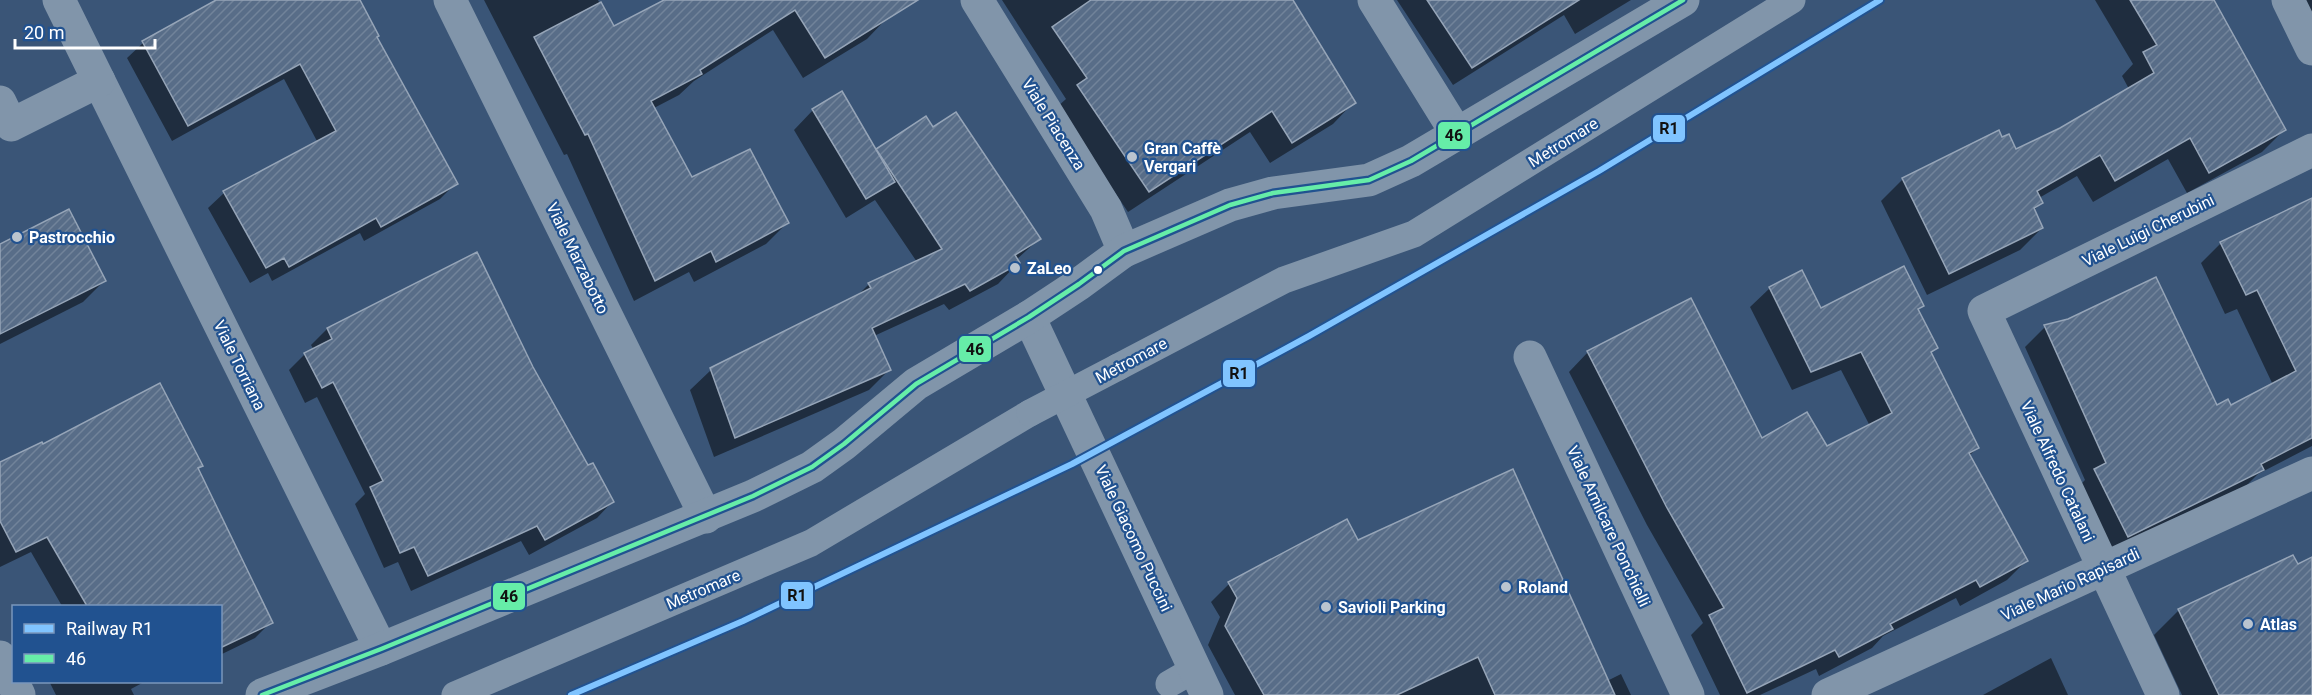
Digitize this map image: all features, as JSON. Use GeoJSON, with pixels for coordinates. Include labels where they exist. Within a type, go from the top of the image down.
{"type":"FeatureCollection","features":[{"type":"Feature","properties":{"kind":"street","name":"Viale Torriana"},"geometry":{"type":"LineString","coordinates":[[59,0],[381,649]]}},
{"type":"Feature","properties":{"kind":"street","name":"Viale Marzabotto"},"geometry":{"type":"LineString","coordinates":[[450,0],[706,517]]}},
{"type":"Feature","properties":{"kind":"street","name":"Viale Piacenza"},"geometry":{"type":"LineString","coordinates":[[977,0],[1106,209],[1124,251]]}},
{"type":"Feature","properties":{"kind":"street"},"geometry":{"type":"LineString","coordinates":[[1374,0],[1457,134]]}},
{"type":"Feature","properties":{"kind":"street"},"geometry":{"type":"LineString","coordinates":[[262,695],[706,517],[812,467],[844,444],[916,384],[1029,317],[1080,284],[1124,251],[1230,205],[1273,193],[1369,180],[1411,161],[1683,0]]}},
{"type":"Feature","properties":{"kind":"street"},"geometry":{"type":"LineString","coordinates":[[2288,0],[2312,49]]}},
{"type":"Feature","properties":{"kind":"street"},"geometry":{"type":"LineString","coordinates":[[4,119],[99,81]]}},
{"type":"Feature","properties":{"kind":"street","name":"Viale Luigi Cherubini"},"geometry":{"type":"LineString","coordinates":[[1984,311],[2312,150]]}},
{"type":"Feature","properties":{"kind":"street","name":"Viale Alfredo Catalani"},"geometry":{"type":"LineString","coordinates":[[1984,311],[2163,695]]}},
{"type":"Feature","properties":{"kind":"street","name":"Viale Giacomo Puccini"},"geometry":{"type":"LineString","coordinates":[[1029,317],[1190,682]]}},
{"type":"Feature","properties":{"kind":"street","name":"Viale Amilcare Ponchielli"},"geometry":{"type":"LineString","coordinates":[[1530,357],[1688,695]]}},
{"type":"Feature","properties":{"kind":"street","name":"Viale Mario Rapisardi"},"geometry":{"type":"LineString","coordinates":[[1828,695],[2312,473]]}},
{"type":"Feature","properties":{"kind":"street"},"geometry":{"type":"LineString","coordinates":[[0,657],[12,681]]}},
{"type":"Feature","properties":{"kind":"lane","name":"Metromare"},"geometry":{"type":"LineString","coordinates":[[455,695],[811,543],[1030,414],[1284,280],[1414,234],[1792,0]]}},
{"type":"Feature","properties":{"kind":"building"},"geometry":{"type":"Polygon","coordinates":[[[216,0],[360,0],[379,36],[377,37],[458,184],[381,227],[376,218],[289,267],[284,258],[266,268],[223,191],[336,131],[300,64],[188,126],[142,41],[216,0]]]}},
{"type":"Feature","properties":{"kind":"building"},"geometry":{"type":"Polygon","coordinates":[[[664,0],[918,0],[825,58],[795,10],[700,70],[702,74],[651,101],[692,177],[750,149],[789,223],[716,262],[711,251],[655,281],[588,134],[585,135],[534,37],[601,2],[614,26],[664,0]]]}},
{"type":"Feature","properties":{"kind":"building"},"geometry":{"type":"Polygon","coordinates":[[[1091,0],[1293,0],[1356,103],[1292,143],[1272,111],[1149,192],[1077,85],[1087,78],[1052,27],[1091,0]]]}},
{"type":"Feature","properties":{"kind":"building"},"geometry":{"type":"Polygon","coordinates":[[[1427,0],[1579,0],[1472,68],[1427,0]]]}},
{"type":"Feature","properties":{"kind":"building"},"geometry":{"type":"Polygon","coordinates":[[[2130,0],[2214,0],[2286,130],[2209,173],[2190,138],[2115,181],[2100,155],[2037,191],[2043,203],[2034,208],[2043,228],[1949,274],[1902,178],[1999,130],[2002,137],[2009,134],[2016,149],[2060,128],[2154,73],[2143,52],[2157,45],[2130,0]]]}},
{"type":"Feature","properties":{"kind":"building"},"geometry":{"type":"Polygon","coordinates":[[[842,91],[895,182],[866,199],[812,109],[842,91]]]}},
{"type":"Feature","properties":{"kind":"building"},"geometry":{"type":"Polygon","coordinates":[[[956,112],[1041,239],[1015,255],[1020,263],[970,291],[965,284],[872,328],[891,370],[735,438],[710,368],[871,288],[868,283],[942,249],[876,149],[926,116],[933,127],[956,112]]]}},
{"type":"Feature","properties":{"kind":"building"},"geometry":{"type":"Polygon","coordinates":[[[2312,198],[2312,438],[2261,464],[2264,470],[2128,537],[2094,469],[2106,463],[2044,325],[2068,319],[2156,277],[2217,405],[2228,399],[2231,405],[2296,371],[2257,290],[2246,295],[2220,242],[2312,198]]]}},
{"type":"Feature","properties":{"kind":"building"},"geometry":{"type":"Polygon","coordinates":[[[69,209],[106,281],[0,334],[0,244],[69,209]]]}},
{"type":"Feature","properties":{"kind":"building"},"geometry":{"type":"Polygon","coordinates":[[[477,252],[533,367],[588,465],[593,463],[614,502],[545,540],[537,526],[428,576],[414,547],[400,553],[370,487],[383,481],[333,382],[322,388],[304,353],[332,339],[327,328],[477,252]]]}},
{"type":"Feature","properties":{"kind":"building"},"geometry":{"type":"Polygon","coordinates":[[[1904,266],[1924,306],[1918,309],[1938,348],[1931,352],[1979,448],[1969,453],[2028,561],[1980,587],[1976,580],[1890,624],[1893,629],[1839,657],[1835,650],[1747,693],[1709,615],[1724,608],[1666,506],[1587,351],[1691,298],[1762,438],[1807,412],[1827,446],[1892,413],[1861,352],[1811,372],[1769,287],[1802,270],[1821,308],[1904,266]]]}},
{"type":"Feature","properties":{"kind":"building"},"geometry":{"type":"Polygon","coordinates":[[[160,383],[203,466],[198,468],[273,623],[222,647],[222,605],[86,605],[47,537],[16,552],[0,521],[0,462],[42,442],[43,444],[160,383]]]}},
{"type":"Feature","properties":{"kind":"building"},"geometry":{"type":"Polygon","coordinates":[[[1513,469],[1615,695],[1495,695],[1478,657],[1397,695],[1264,695],[1225,626],[1237,598],[1228,582],[1347,519],[1358,540],[1513,469]]]}},
{"type":"Feature","properties":{"kind":"building","name":"Atlas"},"geometry":{"type":"Polygon","coordinates":[[[2293,555],[2298,564],[2312,557],[2312,695],[2219,695],[2178,609],[2293,555]]]}},
{"type":"Feature","properties":{"kind":"rail line","name":"R1"},"geometry":{"type":"LineString","coordinates":[[571,695],[743,621],[1072,464],[1309,336],[1599,171],[1880,0]]}},
{"type":"Feature","properties":{"kind":"transit line","name":"46"},"geometry":{"type":"LineString","coordinates":[[262,695],[381,649],[753,496],[812,467],[844,444],[916,384],[1029,317],[1124,251],[1230,205],[1273,193],[1369,180],[1411,161],[1683,0]]}},
{"type":"Feature","properties":{"kind":"place","name":"Gran Caffè Vergari"},"geometry":{"type":"Point","coordinates":[1132,157]}},
{"type":"Feature","properties":{"kind":"place","name":"Pastrocchio"},"geometry":{"type":"Point","coordinates":[17,237]}},
{"type":"Feature","properties":{"kind":"place","name":"ZaLeo"},"geometry":{"type":"Point","coordinates":[1015,268]}},
{"type":"Feature","properties":{"kind":"place","name":"Roland"},"geometry":{"type":"Point","coordinates":[1506,587]}},
{"type":"Feature","properties":{"kind":"place","name":"Savioli Parking"},"geometry":{"type":"Point","coordinates":[1326,607]}},
{"type":"Feature","properties":{"kind":"place","name":"Atlas"},"geometry":{"type":"Point","coordinates":[2248,624]}}]}
